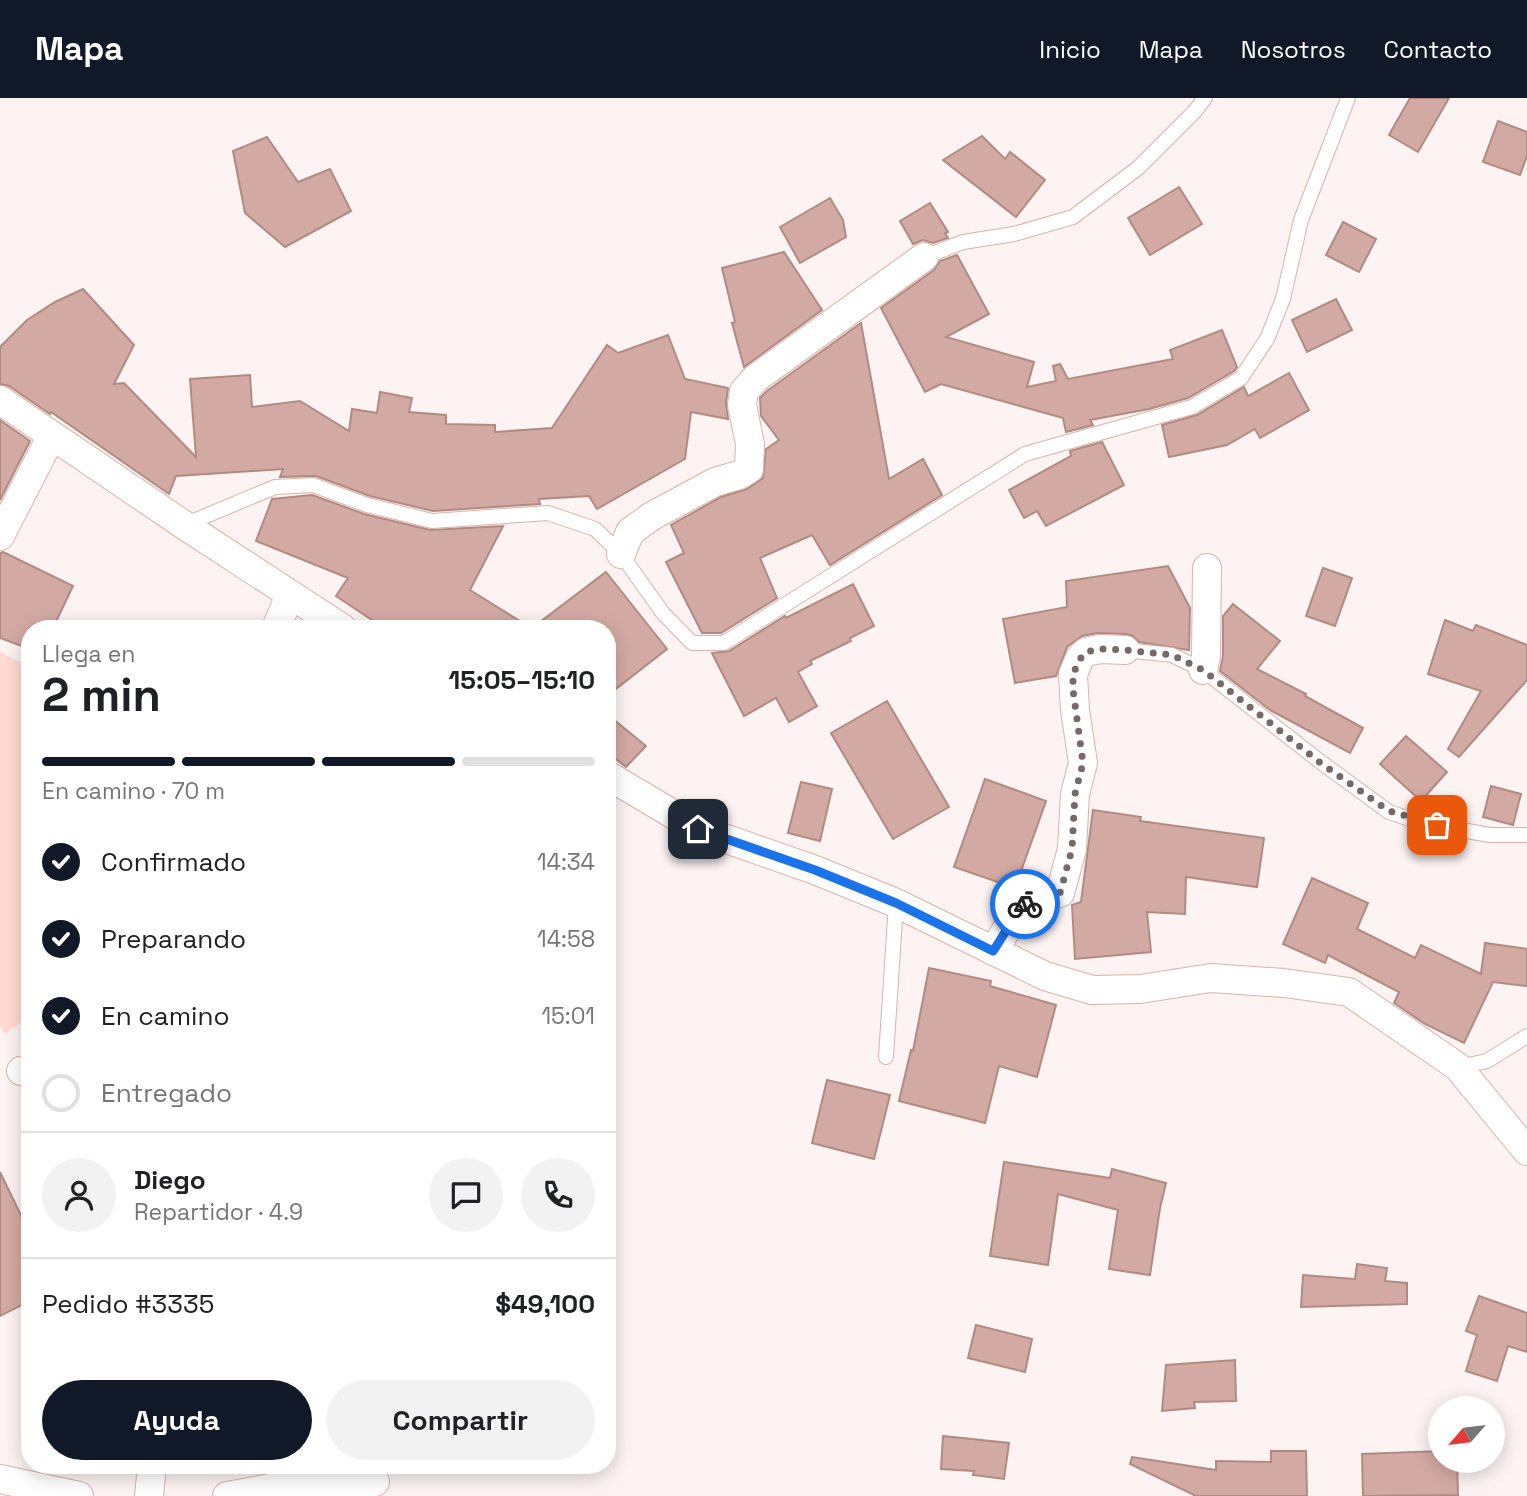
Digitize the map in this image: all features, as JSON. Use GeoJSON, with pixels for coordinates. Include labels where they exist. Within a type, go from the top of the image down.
{"type":"FeatureCollection","features":[{"type":"Feature","properties":{"kind":"street"},"geometry":{"type":"LineString","coordinates":[[621,554],[630,532],[652,516],[716,482],[749,469],[750,444],[742,405],[744,391],[756,378],[924,257]]}},
{"type":"Feature","properties":{"kind":"street"},"geometry":{"type":"LineString","coordinates":[[0,400],[51,437],[329,620]]}},
{"type":"Feature","properties":{"kind":"street"},"geometry":{"type":"LineString","coordinates":[[0,536],[51,437]]}},
{"type":"Feature","properties":{"kind":"street"},"geometry":{"type":"LineString","coordinates":[[1203,670],[1206,656],[1207,568]]}},
{"type":"Feature","properties":{"kind":"street"},"geometry":{"type":"LineString","coordinates":[[279,620],[290,595]]}},
{"type":"Feature","properties":{"kind":"street"},"geometry":{"type":"LineString","coordinates":[[993,951],[1009,929],[1020,907],[1032,900],[1060,893],[1072,849],[1075,794],[1083,763],[1073,674],[1086,652],[1100,649],[1125,650]]}},
{"type":"Feature","properties":{"kind":"street"},"geometry":{"type":"LineString","coordinates":[[616,780],[698,829],[815,870],[896,903],[1045,976],[1092,990],[1140,989],[1212,978],[1284,983],[1349,992],[1458,1067],[1527,1151]]}},
{"type":"Feature","properties":{"kind":"street"},"geometry":{"type":"LineString","coordinates":[[149,1496],[151,1474]]}},
{"type":"Feature","properties":{"kind":"street"},"geometry":{"type":"LineString","coordinates":[[0,1479],[79,1496]]}},
{"type":"Feature","properties":{"kind":"street"},"geometry":{"type":"LineString","coordinates":[[227,1496],[303,1482],[377,1481]]}},
{"type":"Feature","properties":{"kind":"lane"},"geometry":{"type":"LineString","coordinates":[[924,257],[963,243],[1014,234],[1073,217],[1138,168],[1205,98]]}},
{"type":"Feature","properties":{"kind":"lane"},"geometry":{"type":"LineString","coordinates":[[184,525],[275,487],[313,485],[367,506],[432,521],[548,513],[594,529],[621,554],[662,612],[692,643],[724,643],[1025,454],[1192,407],[1241,378],[1267,339],[1283,299],[1301,220],[1348,98]]}},
{"type":"Feature","properties":{"kind":"lane"},"geometry":{"type":"LineString","coordinates":[[1125,650],[1172,655],[1203,670],[1322,764],[1389,811],[1422,823],[1490,835],[1527,835]]}},
{"type":"Feature","properties":{"kind":"lane"},"geometry":{"type":"LineString","coordinates":[[886,1057],[896,903]]}},
{"type":"Feature","properties":{"kind":"lane"},"geometry":{"type":"LineString","coordinates":[[1458,1067],[1487,1061],[1527,1036]]}},
{"type":"Feature","properties":{"kind":"shaded area"},"geometry":{"type":"Polygon","coordinates":[[[0,652],[21,662],[21,1023],[5,1034],[0,1027],[0,652]]]}},
{"type":"Feature","properties":{"kind":"building"},"geometry":{"type":"Polygon","coordinates":[[[1410,98],[1449,98],[1418,152],[1389,135],[1410,98]]]}},
{"type":"Feature","properties":{"kind":"building"},"geometry":{"type":"Polygon","coordinates":[[[1498,121],[1527,132],[1527,156],[1520,175],[1483,162],[1498,121]]]}},
{"type":"Feature","properties":{"kind":"building"},"geometry":{"type":"Polygon","coordinates":[[[982,136],[1005,159],[1010,152],[1045,180],[1016,217],[943,160],[982,136]]]}},
{"type":"Feature","properties":{"kind":"building"},"geometry":{"type":"Polygon","coordinates":[[[267,137],[298,182],[330,169],[351,211],[285,247],[245,213],[233,151],[267,137]]]}},
{"type":"Feature","properties":{"kind":"building"},"geometry":{"type":"Polygon","coordinates":[[[1179,187],[1202,224],[1150,255],[1128,218],[1179,187]]]}},
{"type":"Feature","properties":{"kind":"building"},"geometry":{"type":"Polygon","coordinates":[[[830,198],[843,220],[846,237],[800,263],[780,227],[830,198]]]}},
{"type":"Feature","properties":{"kind":"building"},"geometry":{"type":"Polygon","coordinates":[[[930,203],[948,232],[945,233],[948,238],[933,243],[923,240],[913,244],[900,221],[930,203]]]}},
{"type":"Feature","properties":{"kind":"building"},"geometry":{"type":"Polygon","coordinates":[[[1343,222],[1376,239],[1359,272],[1326,255],[1343,222]]]}},
{"type":"Feature","properties":{"kind":"building"},"geometry":{"type":"Polygon","coordinates":[[[784,252],[822,310],[744,367],[732,323],[735,322],[722,268],[784,252]]]}},
{"type":"Feature","properties":{"kind":"building"},"geometry":{"type":"Polygon","coordinates":[[[957,255],[989,314],[946,337],[1034,362],[1027,387],[1056,381],[1053,366],[1060,364],[1068,379],[1173,359],[1170,350],[1222,330],[1237,367],[1188,398],[1149,409],[1090,420],[1093,425],[1066,432],[1063,418],[941,384],[925,392],[881,308],[934,270],[940,261],[957,255]]]}},
{"type":"Feature","properties":{"kind":"building"},"geometry":{"type":"Polygon","coordinates":[[[83,289],[134,345],[114,384],[124,383],[196,457],[190,379],[250,375],[252,407],[300,401],[349,431],[352,409],[377,413],[380,392],[412,398],[409,412],[446,415],[446,424],[495,425],[495,432],[552,428],[607,345],[618,353],[668,335],[685,379],[728,388],[728,419],[691,412],[685,459],[597,509],[589,496],[539,499],[540,504],[433,511],[370,496],[316,476],[280,477],[283,469],[176,476],[169,494],[51,412],[50,414],[9,386],[0,384],[0,347],[27,320],[55,302],[83,289]]]}},
{"type":"Feature","properties":{"kind":"building"},"geometry":{"type":"Polygon","coordinates":[[[1336,299],[1352,330],[1307,352],[1292,320],[1336,299]]]}},
{"type":"Feature","properties":{"kind":"building"},"geometry":{"type":"Polygon","coordinates":[[[861,323],[889,479],[923,459],[942,495],[830,565],[812,535],[760,558],[777,598],[721,633],[702,633],[666,562],[684,553],[671,525],[721,497],[747,489],[763,478],[766,449],[779,440],[761,416],[760,398],[861,323]]]}},
{"type":"Feature","properties":{"kind":"building"},"geometry":{"type":"Polygon","coordinates":[[[1289,373],[1309,410],[1260,438],[1255,429],[1227,445],[1169,457],[1162,425],[1197,415],[1244,387],[1248,396],[1289,373]]]}},
{"type":"Feature","properties":{"kind":"building"},"geometry":{"type":"Polygon","coordinates":[[[0,420],[30,441],[0,500],[0,420]]]}},
{"type":"Feature","properties":{"kind":"building"},"geometry":{"type":"Polygon","coordinates":[[[1102,442],[1124,485],[1046,526],[1037,511],[1024,518],[1009,490],[1071,456],[1070,451],[1102,442]]]}},
{"type":"Feature","properties":{"kind":"building"},"geometry":{"type":"Polygon","coordinates":[[[312,495],[364,514],[430,530],[503,526],[470,590],[518,620],[372,620],[336,596],[348,578],[256,541],[272,499],[312,495]]]}},
{"type":"Feature","properties":{"kind":"building"},"geometry":{"type":"Polygon","coordinates":[[[3,552],[73,586],[57,620],[21,620],[21,646],[0,638],[0,553],[3,552]]]}},
{"type":"Feature","properties":{"kind":"building"},"geometry":{"type":"Polygon","coordinates":[[[1168,566],[1190,608],[1189,650],[1139,642],[1126,634],[1097,633],[1082,636],[1067,647],[1056,676],[1015,683],[1003,619],[1067,607],[1066,581],[1168,566]]]}},
{"type":"Feature","properties":{"kind":"building"},"geometry":{"type":"Polygon","coordinates":[[[1323,568],[1352,578],[1335,626],[1306,616],[1323,568]]]}},
{"type":"Feature","properties":{"kind":"building"},"geometry":{"type":"Polygon","coordinates":[[[606,572],[667,649],[616,689],[616,620],[543,620],[606,572]]]}},
{"type":"Feature","properties":{"kind":"building"},"geometry":{"type":"Polygon","coordinates":[[[853,584],[874,626],[850,638],[851,641],[810,661],[812,664],[798,672],[817,706],[789,722],[776,698],[744,716],[712,653],[729,651],[785,616],[786,618],[853,584]]]}},
{"type":"Feature","properties":{"kind":"building"},"geometry":{"type":"Polygon","coordinates":[[[1233,604],[1280,641],[1257,669],[1363,728],[1350,753],[1270,710],[1220,671],[1223,656],[1223,616],[1233,604]]]}},
{"type":"Feature","properties":{"kind":"building"},"geometry":{"type":"Polygon","coordinates":[[[1445,620],[1473,631],[1476,625],[1527,645],[1527,680],[1459,757],[1448,749],[1481,691],[1428,674],[1445,620]]]}},
{"type":"Feature","properties":{"kind":"building"},"geometry":{"type":"Polygon","coordinates":[[[887,701],[949,807],[893,839],[831,733],[887,701]]]}},
{"type":"Feature","properties":{"kind":"building"},"geometry":{"type":"Polygon","coordinates":[[[616,721],[646,746],[626,767],[616,759],[616,721]]]}},
{"type":"Feature","properties":{"kind":"building"},"geometry":{"type":"Polygon","coordinates":[[[1406,736],[1447,772],[1421,801],[1380,764],[1406,736]]]}},
{"type":"Feature","properties":{"kind":"building"},"geometry":{"type":"Polygon","coordinates":[[[985,779],[1046,801],[1015,888],[954,867],[985,779]]]}},
{"type":"Feature","properties":{"kind":"building"},"geometry":{"type":"Polygon","coordinates":[[[801,782],[832,789],[820,841],[788,833],[801,782]]]}},
{"type":"Feature","properties":{"kind":"building"},"geometry":{"type":"Polygon","coordinates":[[[1491,786],[1521,794],[1513,825],[1483,817],[1491,786]]]}},
{"type":"Feature","properties":{"kind":"building"},"geometry":{"type":"Polygon","coordinates":[[[1093,810],[1141,817],[1140,821],[1264,838],[1257,887],[1186,877],[1185,914],[1147,912],[1151,952],[1075,959],[1072,905],[1081,902],[1093,810]]]}},
{"type":"Feature","properties":{"kind":"building"},"geometry":{"type":"Polygon","coordinates":[[[1312,878],[1368,903],[1357,929],[1415,958],[1421,945],[1481,974],[1485,943],[1527,949],[1527,986],[1493,982],[1464,1043],[1425,1024],[1394,1003],[1399,992],[1328,955],[1325,963],[1283,944],[1312,878]]]}},
{"type":"Feature","properties":{"kind":"building"},"geometry":{"type":"Polygon","coordinates":[[[929,968],[991,981],[990,986],[1056,1005],[1037,1077],[999,1066],[985,1123],[899,1101],[911,1050],[913,1051],[929,968]]]}},
{"type":"Feature","properties":{"kind":"building"},"geometry":{"type":"Polygon","coordinates":[[[827,1080],[890,1095],[874,1159],[812,1143],[827,1080]]]}},
{"type":"Feature","properties":{"kind":"building"},"geometry":{"type":"Polygon","coordinates":[[[1004,1162],[1110,1178],[1112,1169],[1166,1183],[1150,1275],[1109,1269],[1118,1210],[1058,1194],[1048,1265],[990,1256],[1004,1162]]]}},
{"type":"Feature","properties":{"kind":"building"},"geometry":{"type":"Polygon","coordinates":[[[0,1172],[21,1215],[21,1306],[0,1316],[0,1172]]]}},
{"type":"Feature","properties":{"kind":"building"},"geometry":{"type":"Polygon","coordinates":[[[1357,1264],[1387,1268],[1385,1281],[1407,1283],[1407,1304],[1301,1307],[1303,1275],[1355,1279],[1357,1264]]]}},
{"type":"Feature","properties":{"kind":"building"},"geometry":{"type":"Polygon","coordinates":[[[1479,1296],[1527,1313],[1527,1352],[1508,1346],[1497,1381],[1466,1371],[1477,1335],[1466,1331],[1479,1296]]]}},
{"type":"Feature","properties":{"kind":"building"},"geometry":{"type":"Polygon","coordinates":[[[976,1325],[1032,1339],[1025,1372],[968,1358],[976,1325]]]}},
{"type":"Feature","properties":{"kind":"building"},"geometry":{"type":"Polygon","coordinates":[[[1235,1360],[1236,1401],[1194,1402],[1195,1408],[1162,1411],[1166,1365],[1235,1360]]]}},
{"type":"Feature","properties":{"kind":"building"},"geometry":{"type":"Polygon","coordinates":[[[943,1436],[1009,1443],[1004,1479],[973,1475],[974,1471],[941,1469],[943,1436]]]}},
{"type":"Feature","properties":{"kind":"building"},"geometry":{"type":"Polygon","coordinates":[[[1271,1451],[1306,1451],[1307,1496],[1196,1496],[1130,1464],[1132,1457],[1216,1470],[1216,1461],[1271,1462],[1271,1451]]]}},
{"type":"Feature","properties":{"kind":"building"},"geometry":{"type":"Polygon","coordinates":[[[1428,1451],[1428,1474],[1457,1474],[1458,1495],[1363,1496],[1362,1454],[1428,1451]]]}},
{"type":"Feature","properties":{"kind":"way so far"},"geometry":{"type":"LineString","coordinates":[[1025,904],[1060,893],[1064,884],[1072,849],[1075,794],[1083,763],[1073,674],[1086,652],[1100,649],[1172,655],[1188,662],[1203,670],[1322,764],[1389,811],[1422,823],[1437,825]]}},
{"type":"Feature","properties":{"kind":"route"},"geometry":{"type":"LineString","coordinates":[[698,829],[815,870],[896,903],[993,951],[1009,929],[1020,907],[1025,904]]}}]}
